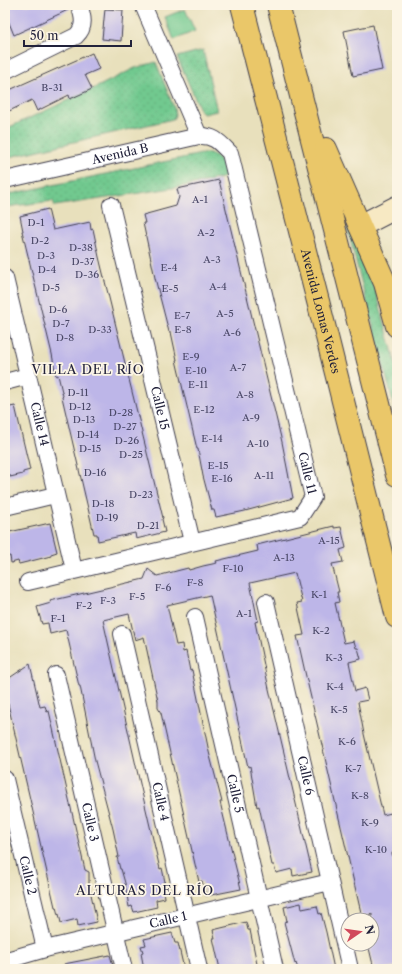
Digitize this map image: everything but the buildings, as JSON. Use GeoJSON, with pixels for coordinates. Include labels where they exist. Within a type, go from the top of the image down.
{"type":"FeatureCollection","features":[{"type":"Feature","properties":{"kind":"highway","name":"Avenida Lomas Verdes"},"geometry":{"type":"LineString","coordinates":[[242,5],[321,312],[397,617]]}},
{"type":"Feature","properties":{"kind":"highway"},"geometry":{"type":"LineString","coordinates":[[278,5],[397,475]]}},
{"type":"Feature","properties":{"kind":"highway"},"geometry":{"type":"LineString","coordinates":[[298,82],[329,158],[385,283],[397,326]]}},
{"type":"Feature","properties":{"kind":"street"},"geometry":{"type":"LineString","coordinates":[[5,69],[76,36],[82,28],[83,18],[79,5]]}},
{"type":"Feature","properties":{"kind":"street"},"geometry":{"type":"LineString","coordinates":[[143,5],[199,136]]}},
{"type":"Feature","properties":{"kind":"street","name":"Avenida B"},"geometry":{"type":"LineString","coordinates":[[5,180],[199,136],[213,138],[220,142],[230,153]]}},
{"type":"Feature","properties":{"kind":"street","name":"Calle 11"},"geometry":{"type":"LineString","coordinates":[[28,582],[300,517],[313,497],[230,153]]}},
{"type":"Feature","properties":{"kind":"street","name":"Calle 15"},"geometry":{"type":"LineString","coordinates":[[111,205],[192,542]]}},
{"type":"Feature","properties":{"kind":"street"},"geometry":{"type":"LineString","coordinates":[[360,226],[397,207]]}},
{"type":"Feature","properties":{"kind":"street","name":"Calle 14"},"geometry":{"type":"LineString","coordinates":[[5,278],[55,495],[74,570]]}},
{"type":"Feature","properties":{"kind":"street"},"geometry":{"type":"LineString","coordinates":[[5,382],[28,376]]}},
{"type":"Feature","properties":{"kind":"street"},"geometry":{"type":"LineString","coordinates":[[5,507],[55,495]]}},
{"type":"Feature","properties":{"kind":"street","name":"Calle 6"},"geometry":{"type":"LineString","coordinates":[[266,602],[350,969]]}},
{"type":"Feature","properties":{"kind":"street","name":"Calle 5"},"geometry":{"type":"LineString","coordinates":[[195,617],[275,969]]}},
{"type":"Feature","properties":{"kind":"street","name":"Calle 4"},"geometry":{"type":"LineString","coordinates":[[122,634],[199,969]]}},
{"type":"Feature","properties":{"kind":"street","name":"Calle 3"},"geometry":{"type":"LineString","coordinates":[[56,675],[124,969]]}},
{"type":"Feature","properties":{"kind":"street","name":"Calle 2"},"geometry":{"type":"LineString","coordinates":[[5,779],[45,949]]}},
{"type":"Feature","properties":{"kind":"street","name":"Calle 1"},"geometry":{"type":"LineString","coordinates":[[8,962],[45,949],[330,882]]}},
{"type":"Feature","properties":{"kind":"green space"},"geometry":{"type":"Polygon","coordinates":[[[185,9],[195,31],[174,40],[165,17],[185,9]]]}},
{"type":"Feature","properties":{"kind":"green space"},"geometry":{"type":"Polygon","coordinates":[[[203,50],[217,111],[204,114],[201,112],[177,57],[203,50]]]}},
{"type":"Feature","properties":{"kind":"green space"},"geometry":{"type":"Polygon","coordinates":[[[156,62],[174,108],[175,115],[173,119],[5,158],[5,129],[135,68],[156,62]]]}},
{"type":"Feature","properties":{"kind":"green space"},"geometry":{"type":"Polygon","coordinates":[[[206,153],[215,155],[220,160],[226,177],[179,187],[55,206],[53,201],[5,207],[5,195],[206,153]]]}},
{"type":"Feature","properties":{"kind":"green space"},"geometry":{"type":"Polygon","coordinates":[[[345,220],[375,288],[397,368],[397,417],[345,220]]]}},
{"type":"Feature","properties":{"kind":"district","name":"VILLA DEL RÍO"},"geometry":{"type":"Point","coordinates":[88,369]}},
{"type":"Feature","properties":{"kind":"district","name":"ALTURAS DEL RÍO"},"geometry":{"type":"Point","coordinates":[145,890]}}]}
